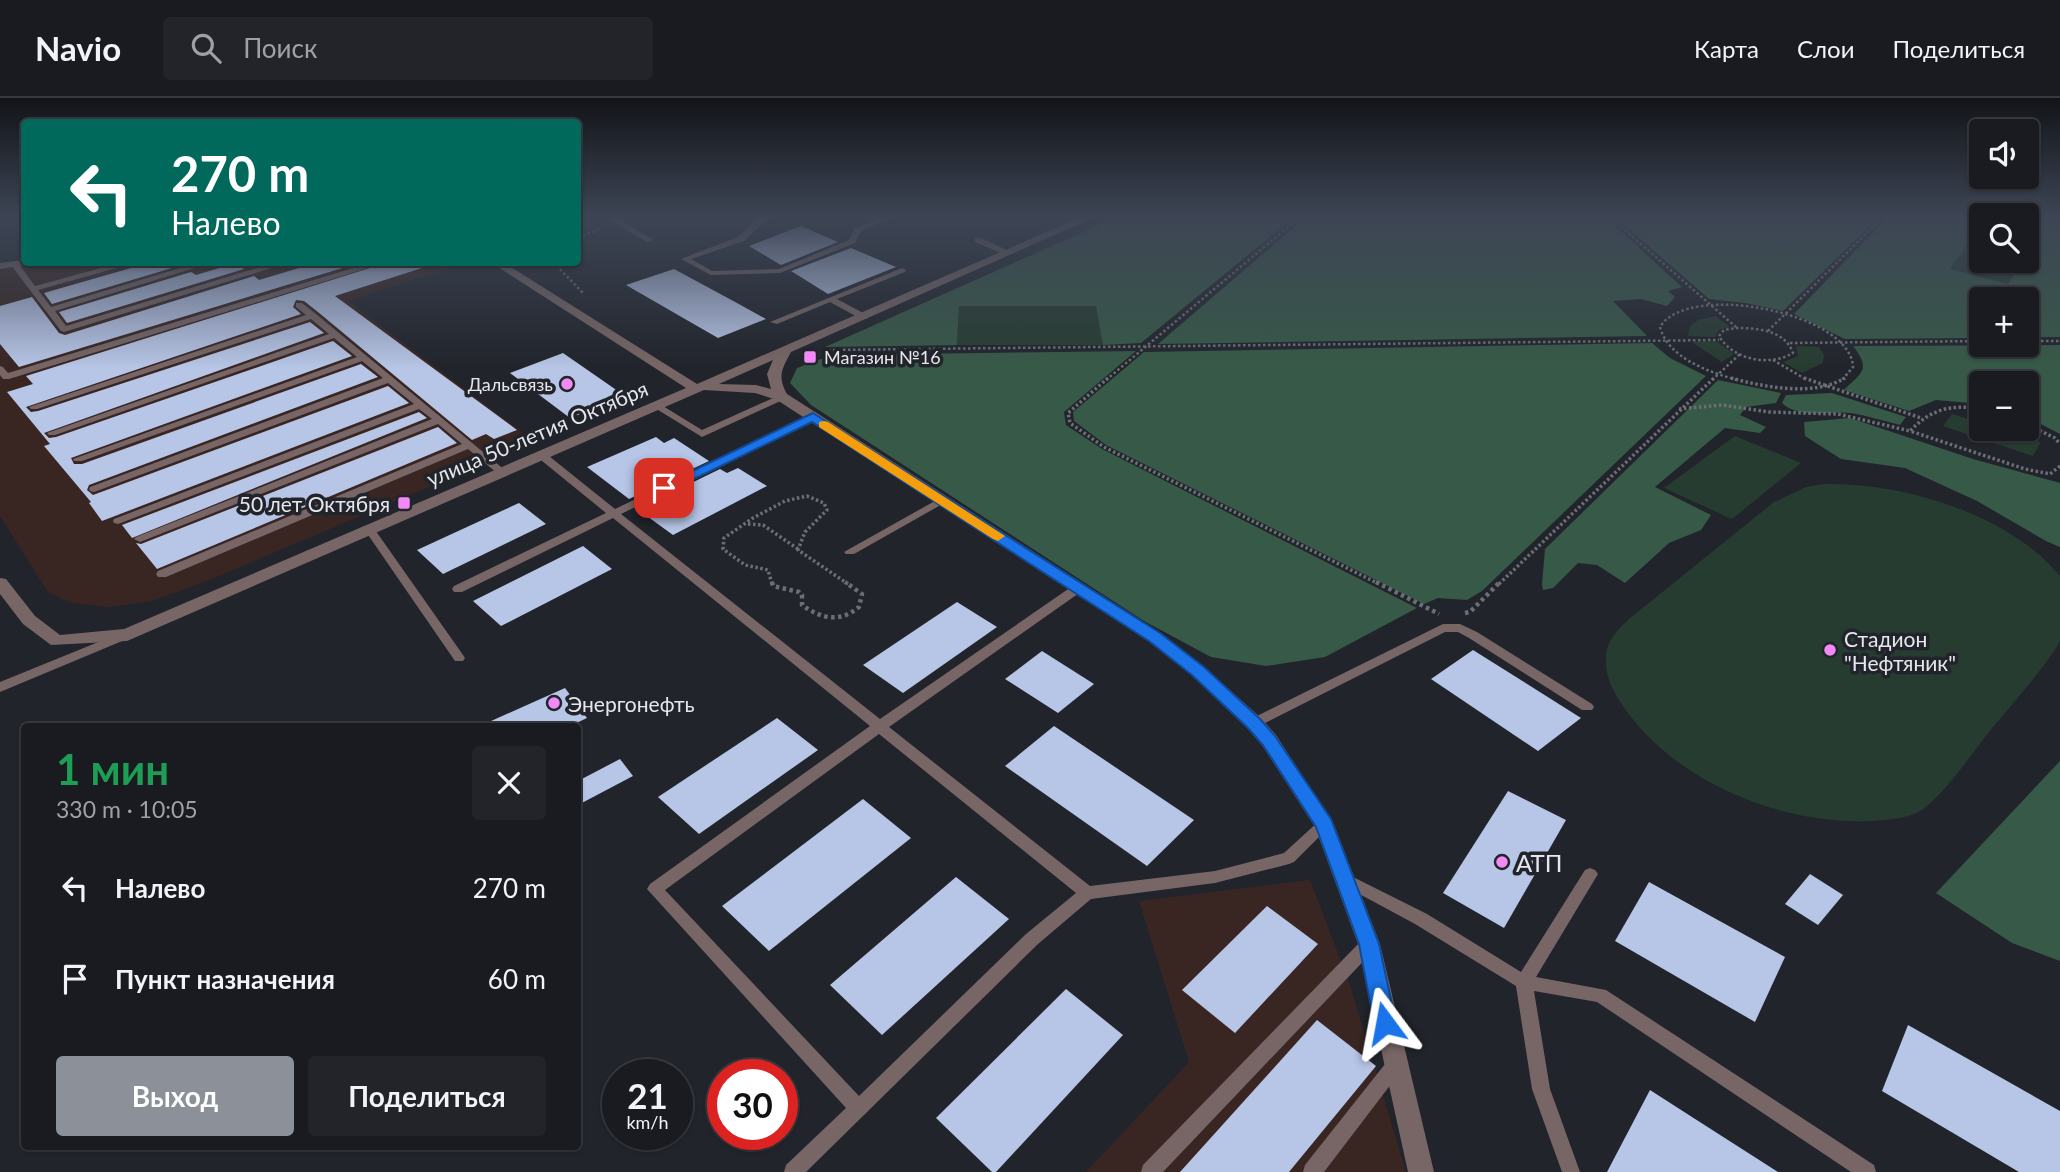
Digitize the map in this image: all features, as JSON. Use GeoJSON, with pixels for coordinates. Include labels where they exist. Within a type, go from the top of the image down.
{"type":"FeatureCollection","features":[{"type":"Feature","properties":{"kind":"street"},"geometry":{"type":"LineString","coordinates":[[503,267],[695,388],[743,388],[782,397],[1154,637],[1198,671],[1254,723],[1269,740],[1324,825],[1354,900],[1369,944],[1421,1172]]}},
{"type":"Feature","properties":{"kind":"street","name":"улица 50-летия Октября"},"geometry":{"type":"LineString","coordinates":[[127,635],[500,471],[785,353],[977,267]]}},
{"type":"Feature","properties":{"kind":"street"},"geometry":{"type":"LineString","coordinates":[[782,397],[772,381],[774,366],[785,353]]}},
{"type":"Feature","properties":{"kind":"street"},"geometry":{"type":"LineString","coordinates":[[0,583],[29,621],[57,641],[127,635]]}},
{"type":"Feature","properties":{"kind":"lane"},"geometry":{"type":"LineString","coordinates":[[17,267],[64,329],[270,267]]}},
{"type":"Feature","properties":{"kind":"lane"},"geometry":{"type":"LineString","coordinates":[[33,289],[115,267]]}},
{"type":"Feature","properties":{"kind":"lane"},"geometry":{"type":"LineString","coordinates":[[50,310],[193,267]]}},
{"type":"Feature","properties":{"kind":"lane"},"geometry":{"type":"LineString","coordinates":[[0,369],[6,377],[366,267]]}},
{"type":"Feature","properties":{"kind":"lane"},"geometry":{"type":"LineString","coordinates":[[700,267],[711,273],[780,271],[790,267]]}},
{"type":"Feature","properties":{"kind":"lane"},"geometry":{"type":"LineString","coordinates":[[774,322],[902,270]]}},
{"type":"Feature","properties":{"kind":"lane"},"geometry":{"type":"LineString","coordinates":[[830,299],[864,317]]}},
{"type":"Feature","properties":{"kind":"lane"},"geometry":{"type":"LineString","coordinates":[[299,305],[500,471]]}},
{"type":"Feature","properties":{"kind":"lane"},"geometry":{"type":"LineString","coordinates":[[34,407],[313,316]]}},
{"type":"Feature","properties":{"kind":"lane"},"geometry":{"type":"LineString","coordinates":[[52,433],[336,335]]}},
{"type":"Feature","properties":{"kind":"lane"},"geometry":{"type":"LineString","coordinates":[[78,459],[363,358]]}},
{"type":"Feature","properties":{"kind":"lane"},"geometry":{"type":"LineString","coordinates":[[94,489],[389,379]]}},
{"type":"Feature","properties":{"kind":"lane"},"geometry":{"type":"LineString","coordinates":[[655,405],[702,434],[782,397]]}},
{"type":"Feature","properties":{"kind":"lane"},"geometry":{"type":"LineString","coordinates":[[118,521],[420,405]]}},
{"type":"Feature","properties":{"kind":"lane"},"geometry":{"type":"LineString","coordinates":[[458,589],[813,417]]}},
{"type":"Feature","properties":{"kind":"lane"},"geometry":{"type":"LineString","coordinates":[[140,539],[439,420]]}},
{"type":"Feature","properties":{"kind":"lane"},"geometry":{"type":"LineString","coordinates":[[162,573],[469,445]]}},
{"type":"Feature","properties":{"kind":"lane"},"geometry":{"type":"LineString","coordinates":[[540,454],[1087,893]]}},
{"type":"Feature","properties":{"kind":"lane"},"geometry":{"type":"LineString","coordinates":[[850,552],[942,500]]}},
{"type":"Feature","properties":{"kind":"lane"},"geometry":{"type":"LineString","coordinates":[[369,529],[459,658]]}},
{"type":"Feature","properties":{"kind":"lane"},"geometry":{"type":"LineString","coordinates":[[858,1108],[655,889],[880,726],[1078,588]]}},
{"type":"Feature","properties":{"kind":"lane"},"geometry":{"type":"LineString","coordinates":[[1254,723],[1443,628],[1460,628],[1473,635],[1587,707]]}},
{"type":"Feature","properties":{"kind":"lane","name":"улица 50-летия Октября"},"geometry":{"type":"LineString","coordinates":[[0,687],[127,635]]}},
{"type":"Feature","properties":{"kind":"lane"},"geometry":{"type":"LineString","coordinates":[[793,1172],[1032,939],[1087,893],[1215,877],[1289,858],[1324,825]]}},
{"type":"Feature","properties":{"kind":"lane"},"geometry":{"type":"LineString","coordinates":[[1572,1172],[1541,1089],[1524,982],[1590,874]]}},
{"type":"Feature","properties":{"kind":"lane"},"geometry":{"type":"LineString","coordinates":[[1343,878],[1421,919],[1524,982],[1600,995],[1867,1172]]}},
{"type":"Feature","properties":{"kind":"lane"},"geometry":{"type":"LineString","coordinates":[[1150,1172],[1369,944]]}},
{"type":"Feature","properties":{"kind":"lane"},"geometry":{"type":"LineString","coordinates":[[1312,1172],[1395,1065]]}},
{"type":"Feature","properties":{"kind":"path"},"geometry":{"type":"LineString","coordinates":[[558,267],[584,294]]}},
{"type":"Feature","properties":{"kind":"path"},"geometry":{"type":"LineString","coordinates":[[1240,267],[1068,413],[1070,423],[1104,447],[1447,618]]}},
{"type":"Feature","properties":{"kind":"path"},"geometry":{"type":"LineString","coordinates":[[1666,267],[1736,328]]}},
{"type":"Feature","properties":{"kind":"path"},"geometry":{"type":"LineString","coordinates":[[1767,332],[1833,267]]}},
{"type":"Feature","properties":{"kind":"path"},"geometry":{"type":"LineString","coordinates":[[1707,304],[1732,305],[1785,315],[1816,327],[1840,342],[1850,353],[1853,364],[1850,374],[1839,382],[1821,386],[1773,386],[1720,374],[1685,358],[1664,340],[1659,329],[1662,319],[1672,312],[1707,304]]}},
{"type":"Feature","properties":{"kind":"path"},"geometry":{"type":"LineString","coordinates":[[1719,340],[1720,333],[1736,328],[1767,332],[1790,344],[1969,341]]}},
{"type":"Feature","properties":{"kind":"path"},"geometry":{"type":"LineString","coordinates":[[821,351],[1719,340],[1740,354],[1772,360],[1821,386],[1921,418]]}},
{"type":"Feature","properties":{"kind":"path"},"geometry":{"type":"LineString","coordinates":[[2039,341],[2060,341]]}},
{"type":"Feature","properties":{"kind":"path"},"geometry":{"type":"LineString","coordinates":[[1772,360],[1790,357],[1793,353],[1790,344]]}},
{"type":"Feature","properties":{"kind":"path"},"geometry":{"type":"LineString","coordinates":[[1459,615],[1470,612],[1679,409],[1740,354]]}},
{"type":"Feature","properties":{"kind":"path"},"geometry":{"type":"LineString","coordinates":[[1679,409],[1722,405],[1769,412],[1846,415],[1910,431],[2025,469],[2060,477]]}},
{"type":"Feature","properties":{"kind":"path"},"geometry":{"type":"LineString","coordinates":[[1910,431],[1930,411],[1946,407],[1969,408]]}},
{"type":"Feature","properties":{"kind":"path"},"geometry":{"type":"LineString","coordinates":[[2039,430],[2060,444]]}},
{"type":"Feature","properties":{"kind":"path"},"geometry":{"type":"LineString","coordinates":[[2050,474],[2060,466]]}},
{"type":"Feature","properties":{"kind":"path"},"geometry":{"type":"LineString","coordinates":[[740,526],[757,523],[762,525],[798,550],[862,594],[862,600],[855,611],[841,618],[818,617],[802,606],[802,595],[799,592],[773,586],[768,570],[749,567],[723,549],[724,538],[740,526],[799,496],[807,496],[824,503],[827,510],[818,521],[803,531],[798,550]]}},
{"type":"Feature","properties":{"kind":"path"},"geometry":{"type":"LineString","coordinates":[[762,525],[761,517],[767,512]]}},
{"type":"Feature","properties":{"kind":"shaded area"},"geometry":{"type":"Polygon","coordinates":[[[0,267],[451,267],[348,301],[535,442],[207,581],[152,601],[109,607],[71,603],[48,592],[0,516],[0,267]]]}},
{"type":"Feature","properties":{"kind":"shaded area"},"geometry":{"type":"Polygon","coordinates":[[[1310,880],[1350,985],[1406,1172],[1086,1172],[1189,1062],[1139,901],[1310,880]]]}},
{"type":"Feature","properties":{"kind":"green space"},"geometry":{"type":"Polygon","coordinates":[[[1004,267],[1233,267],[1141,343],[1103,345],[1096,306],[959,306],[957,345],[825,347],[1004,267]]]}},
{"type":"Feature","properties":{"kind":"green space"},"geometry":{"type":"Polygon","coordinates":[[[1248,267],[1660,267],[1682,287],[1668,291],[1675,297],[1667,306],[1641,299],[1613,301],[1647,336],[1158,344],[1248,267]]]}},
{"type":"Feature","properties":{"kind":"green space"},"geometry":{"type":"Polygon","coordinates":[[[1672,267],[1828,267],[1783,311],[1709,299],[1672,267]]]}},
{"type":"Feature","properties":{"kind":"green space"},"geometry":{"type":"Polygon","coordinates":[[[1839,267],[1951,267],[1950,269],[2008,284],[2015,273],[2039,273],[2039,267],[2060,267],[2060,337],[2039,337],[2039,287],[1969,287],[1969,338],[1845,339],[1794,314],[1839,267]]]}},
{"type":"Feature","properties":{"kind":"green space"},"geometry":{"type":"Polygon","coordinates":[[[1969,267],[1969,273],[2015,273],[2008,284],[1949,269],[1969,267]]]}},
{"type":"Feature","properties":{"kind":"green space"},"geometry":{"type":"Polygon","coordinates":[[[959,306],[1097,306],[1103,345],[957,345],[959,306]]]}},
{"type":"Feature","properties":{"kind":"green space"},"geometry":{"type":"Polygon","coordinates":[[[1715,316],[1730,327],[1719,330],[1715,337],[1688,336],[1690,326],[1698,320],[1715,316]]]}},
{"type":"Feature","properties":{"kind":"green space"},"geometry":{"type":"Polygon","coordinates":[[[1716,341],[1734,354],[1722,362],[1692,342],[1716,341]]]}},
{"type":"Feature","properties":{"kind":"green space"},"geometry":{"type":"Polygon","coordinates":[[[1652,343],[1670,358],[1706,376],[1482,591],[1467,600],[1438,598],[1424,604],[1106,445],[1074,421],[1073,412],[1144,352],[1652,343]]]}},
{"type":"Feature","properties":{"kind":"green space"},"geometry":{"type":"Polygon","coordinates":[[[1969,345],[1969,357],[2039,357],[2039,345],[2060,345],[2060,434],[2039,423],[2039,371],[1969,371],[1969,403],[1936,400],[1909,411],[1844,390],[1862,371],[1862,361],[1853,346],[1969,345]]]}},
{"type":"Feature","properties":{"kind":"green space"},"geometry":{"type":"Polygon","coordinates":[[[1796,346],[1819,347],[1824,355],[1823,363],[1802,373],[1783,362],[1798,356],[1796,346]]]}},
{"type":"Feature","properties":{"kind":"green space"},"geometry":{"type":"Polygon","coordinates":[[[1136,351],[1064,412],[1066,425],[1102,449],[1417,608],[1325,657],[1266,666],[1211,657],[1144,621],[811,405],[790,383],[797,368],[832,355],[1136,351]]]}},
{"type":"Feature","properties":{"kind":"green space"},"geometry":{"type":"Polygon","coordinates":[[[1718,380],[1781,393],[1776,403],[1746,407],[1740,415],[1766,427],[1760,433],[1725,428],[1655,487],[1711,515],[1701,530],[1669,543],[1625,583],[1597,565],[1578,563],[1553,588],[1543,590],[1545,549],[1718,380]]]}},
{"type":"Feature","properties":{"kind":"green space"},"geometry":{"type":"Polygon","coordinates":[[[1832,393],[1906,417],[1900,425],[1851,413],[1806,413],[1782,403],[1786,395],[1832,393]]]}},
{"type":"Feature","properties":{"kind":"green space"},"geometry":{"type":"Polygon","coordinates":[[[1952,414],[1969,419],[1969,435],[1943,426],[1952,414]]]}},
{"type":"Feature","properties":{"kind":"green space"},"geometry":{"type":"Polygon","coordinates":[[[1850,418],[1973,459],[2060,483],[2060,547],[1977,501],[1905,468],[1841,459],[1805,436],[1804,422],[1850,418]]]}},
{"type":"Feature","properties":{"kind":"green space"},"geometry":{"type":"Polygon","coordinates":[[[1735,436],[1801,463],[1732,519],[1664,488],[1735,436]]]}},
{"type":"Feature","properties":{"kind":"green space"},"geometry":{"type":"Polygon","coordinates":[[[1988,441],[2041,442],[2033,456],[1988,441]]]}},
{"type":"Feature","properties":{"kind":"green space","name":"Стадион \"Нефтяник\""},"geometry":{"type":"Polygon","coordinates":[[[1824,484],[1887,489],[1952,506],[2013,535],[2038,554],[2060,576],[2060,640],[2057,647],[1936,797],[1918,812],[1901,818],[1837,821],[1801,816],[1731,793],[1669,755],[1642,730],[1617,696],[1606,667],[1609,643],[1629,619],[1774,502],[1806,487],[1824,484]]]}},
{"type":"Feature","properties":{"kind":"green space"},"geometry":{"type":"Polygon","coordinates":[[[2060,761],[2060,961],[2012,943],[1936,893],[2060,761]]]}},
{"type":"Feature","properties":{"kind":"building"},"geometry":{"type":"Polygon","coordinates":[[[134,267],[175,267],[52,304],[44,293],[134,267]]]}},
{"type":"Feature","properties":{"kind":"building"},"geometry":{"type":"Polygon","coordinates":[[[222,267],[244,269],[67,323],[59,312],[191,272],[196,275],[222,267]]]}},
{"type":"Feature","properties":{"kind":"building"},"geometry":{"type":"Polygon","coordinates":[[[302,267],[345,267],[19,367],[0,344],[0,306],[32,297],[59,333],[65,335],[254,276],[259,280],[302,267]]]}},
{"type":"Feature","properties":{"kind":"building"},"geometry":{"type":"Polygon","coordinates":[[[373,267],[425,267],[335,296],[517,430],[494,439],[486,434],[472,440],[318,312],[304,301],[296,300],[293,307],[301,314],[26,407],[31,412],[38,411],[310,322],[324,333],[44,433],[49,438],[56,437],[333,341],[352,356],[71,458],[74,464],[82,464],[361,364],[378,377],[89,485],[87,490],[93,495],[388,386],[409,403],[102,521],[89,503],[91,502],[44,446],[50,444],[7,392],[33,384],[26,376],[373,267]]]}},
{"type":"Feature","properties":{"kind":"building"},"geometry":{"type":"Polygon","coordinates":[[[801,267],[896,267],[828,294],[791,271],[801,267]]]}},
{"type":"Feature","properties":{"kind":"building"},"geometry":{"type":"Polygon","coordinates":[[[674,269],[766,319],[718,338],[626,285],[674,269]]]}},
{"type":"Feature","properties":{"kind":"building","name":"Дальсвязь"},"geometry":{"type":"Polygon","coordinates":[[[563,353],[625,396],[570,418],[510,373],[563,353]]]}},
{"type":"Feature","properties":{"kind":"building"},"geometry":{"type":"Polygon","coordinates":[[[419,412],[427,418],[132,538],[122,525],[419,412]]]}},
{"type":"Feature","properties":{"kind":"building"},"geometry":{"type":"Polygon","coordinates":[[[438,427],[457,443],[157,569],[136,543],[141,544],[438,427]]]}},
{"type":"Feature","properties":{"kind":"building"},"geometry":{"type":"Polygon","coordinates":[[[656,437],[664,443],[674,438],[709,461],[629,499],[587,467],[656,437]]]}},
{"type":"Feature","properties":{"kind":"building"},"geometry":{"type":"Polygon","coordinates":[[[738,468],[767,486],[673,535],[644,514],[647,513],[640,508],[720,469],[727,473],[738,468]]]}},
{"type":"Feature","properties":{"kind":"building"},"geometry":{"type":"Polygon","coordinates":[[[519,503],[546,524],[443,574],[417,550],[519,503]]]}},
{"type":"Feature","properties":{"kind":"building"},"geometry":{"type":"Polygon","coordinates":[[[583,546],[612,569],[501,626],[473,601],[583,546]]]}},
{"type":"Feature","properties":{"kind":"building"},"geometry":{"type":"Polygon","coordinates":[[[957,602],[997,627],[903,693],[863,665],[957,602]]]}},
{"type":"Feature","properties":{"kind":"building"},"geometry":{"type":"Polygon","coordinates":[[[1473,650],[1581,718],[1538,751],[1431,679],[1473,650]]]}},
{"type":"Feature","properties":{"kind":"building"},"geometry":{"type":"Polygon","coordinates":[[[1042,651],[1094,684],[1058,713],[1005,679],[1042,651]]]}},
{"type":"Feature","properties":{"kind":"building","name":"Энергонефть"},"geometry":{"type":"Polygon","coordinates":[[[565,688],[587,718],[576,723],[487,723],[565,688]]]}},
{"type":"Feature","properties":{"kind":"building"},"geometry":{"type":"Polygon","coordinates":[[[777,718],[818,750],[699,834],[658,797],[777,718]]]}},
{"type":"Feature","properties":{"kind":"building"},"geometry":{"type":"Polygon","coordinates":[[[1054,726],[1194,820],[1147,866],[1005,766],[1054,726]]]}},
{"type":"Feature","properties":{"kind":"building"},"geometry":{"type":"Polygon","coordinates":[[[620,759],[633,776],[581,803],[581,779],[620,759]]]}},
{"type":"Feature","properties":{"kind":"building","name":"АТП"},"geometry":{"type":"Polygon","coordinates":[[[1508,791],[1566,820],[1504,928],[1443,893],[1508,791]]]}},
{"type":"Feature","properties":{"kind":"building"},"geometry":{"type":"Polygon","coordinates":[[[863,799],[911,838],[769,951],[722,906],[863,799]]]}},
{"type":"Feature","properties":{"kind":"building"},"geometry":{"type":"Polygon","coordinates":[[[1810,874],[1843,895],[1818,925],[1785,904],[1810,874]]]}},
{"type":"Feature","properties":{"kind":"building"},"geometry":{"type":"Polygon","coordinates":[[[956,877],[1009,919],[882,1035],[830,985],[956,877]]]}},
{"type":"Feature","properties":{"kind":"building"},"geometry":{"type":"Polygon","coordinates":[[[1649,882],[1785,957],[1755,1022],[1615,941],[1649,882]]]}},
{"type":"Feature","properties":{"kind":"building"},"geometry":{"type":"Polygon","coordinates":[[[1267,906],[1318,944],[1235,1033],[1182,990],[1267,906]]]}},
{"type":"Feature","properties":{"kind":"building"},"geometry":{"type":"Polygon","coordinates":[[[1066,989],[1123,1035],[996,1172],[992,1172],[936,1118],[1066,989]]]}},
{"type":"Feature","properties":{"kind":"building"},"geometry":{"type":"Polygon","coordinates":[[[1317,1020],[1376,1066],[1289,1172],[1180,1172],[1317,1020]]]}},
{"type":"Feature","properties":{"kind":"building"},"geometry":{"type":"Polygon","coordinates":[[[1908,1025],[2060,1111],[2060,1172],[2019,1172],[1882,1091],[1908,1025]]]}},
{"type":"Feature","properties":{"kind":"building"},"geometry":{"type":"Polygon","coordinates":[[[1650,1090],[1692,1117],[1778,1172],[1607,1172],[1650,1090]]]}},
{"type":"Feature","properties":{"kind":"slow traffic"},"geometry":{"type":"LineString","coordinates":[[824,424],[998,536]]}},
{"type":"Feature","properties":{"kind":"place","name":"Магазин №16"},"geometry":{"type":"Point","coordinates":[810,357]}},
{"type":"Feature","properties":{"kind":"place","name":"Дальсвязь"},"geometry":{"type":"Point","coordinates":[567,384]}},
{"type":"Feature","properties":{"kind":"place","name":"50 лет Октября"},"geometry":{"type":"Point","coordinates":[404,503]}},
{"type":"Feature","properties":{"kind":"place","name":"Стадион \"Нефтяник\""},"geometry":{"type":"Point","coordinates":[1830,650]}},
{"type":"Feature","properties":{"kind":"place","name":"Энергонефть"},"geometry":{"type":"Point","coordinates":[554,703]}},
{"type":"Feature","properties":{"kind":"place","name":"АТП"},"geometry":{"type":"Point","coordinates":[1502,862]}},
{"type":"Feature","properties":{"kind":"route"},"geometry":{"type":"LineString","coordinates":[[664,488],[813,417],[1154,637],[1198,671],[1254,723],[1269,740],[1324,825],[1369,944],[1385,1023]]}}]}
